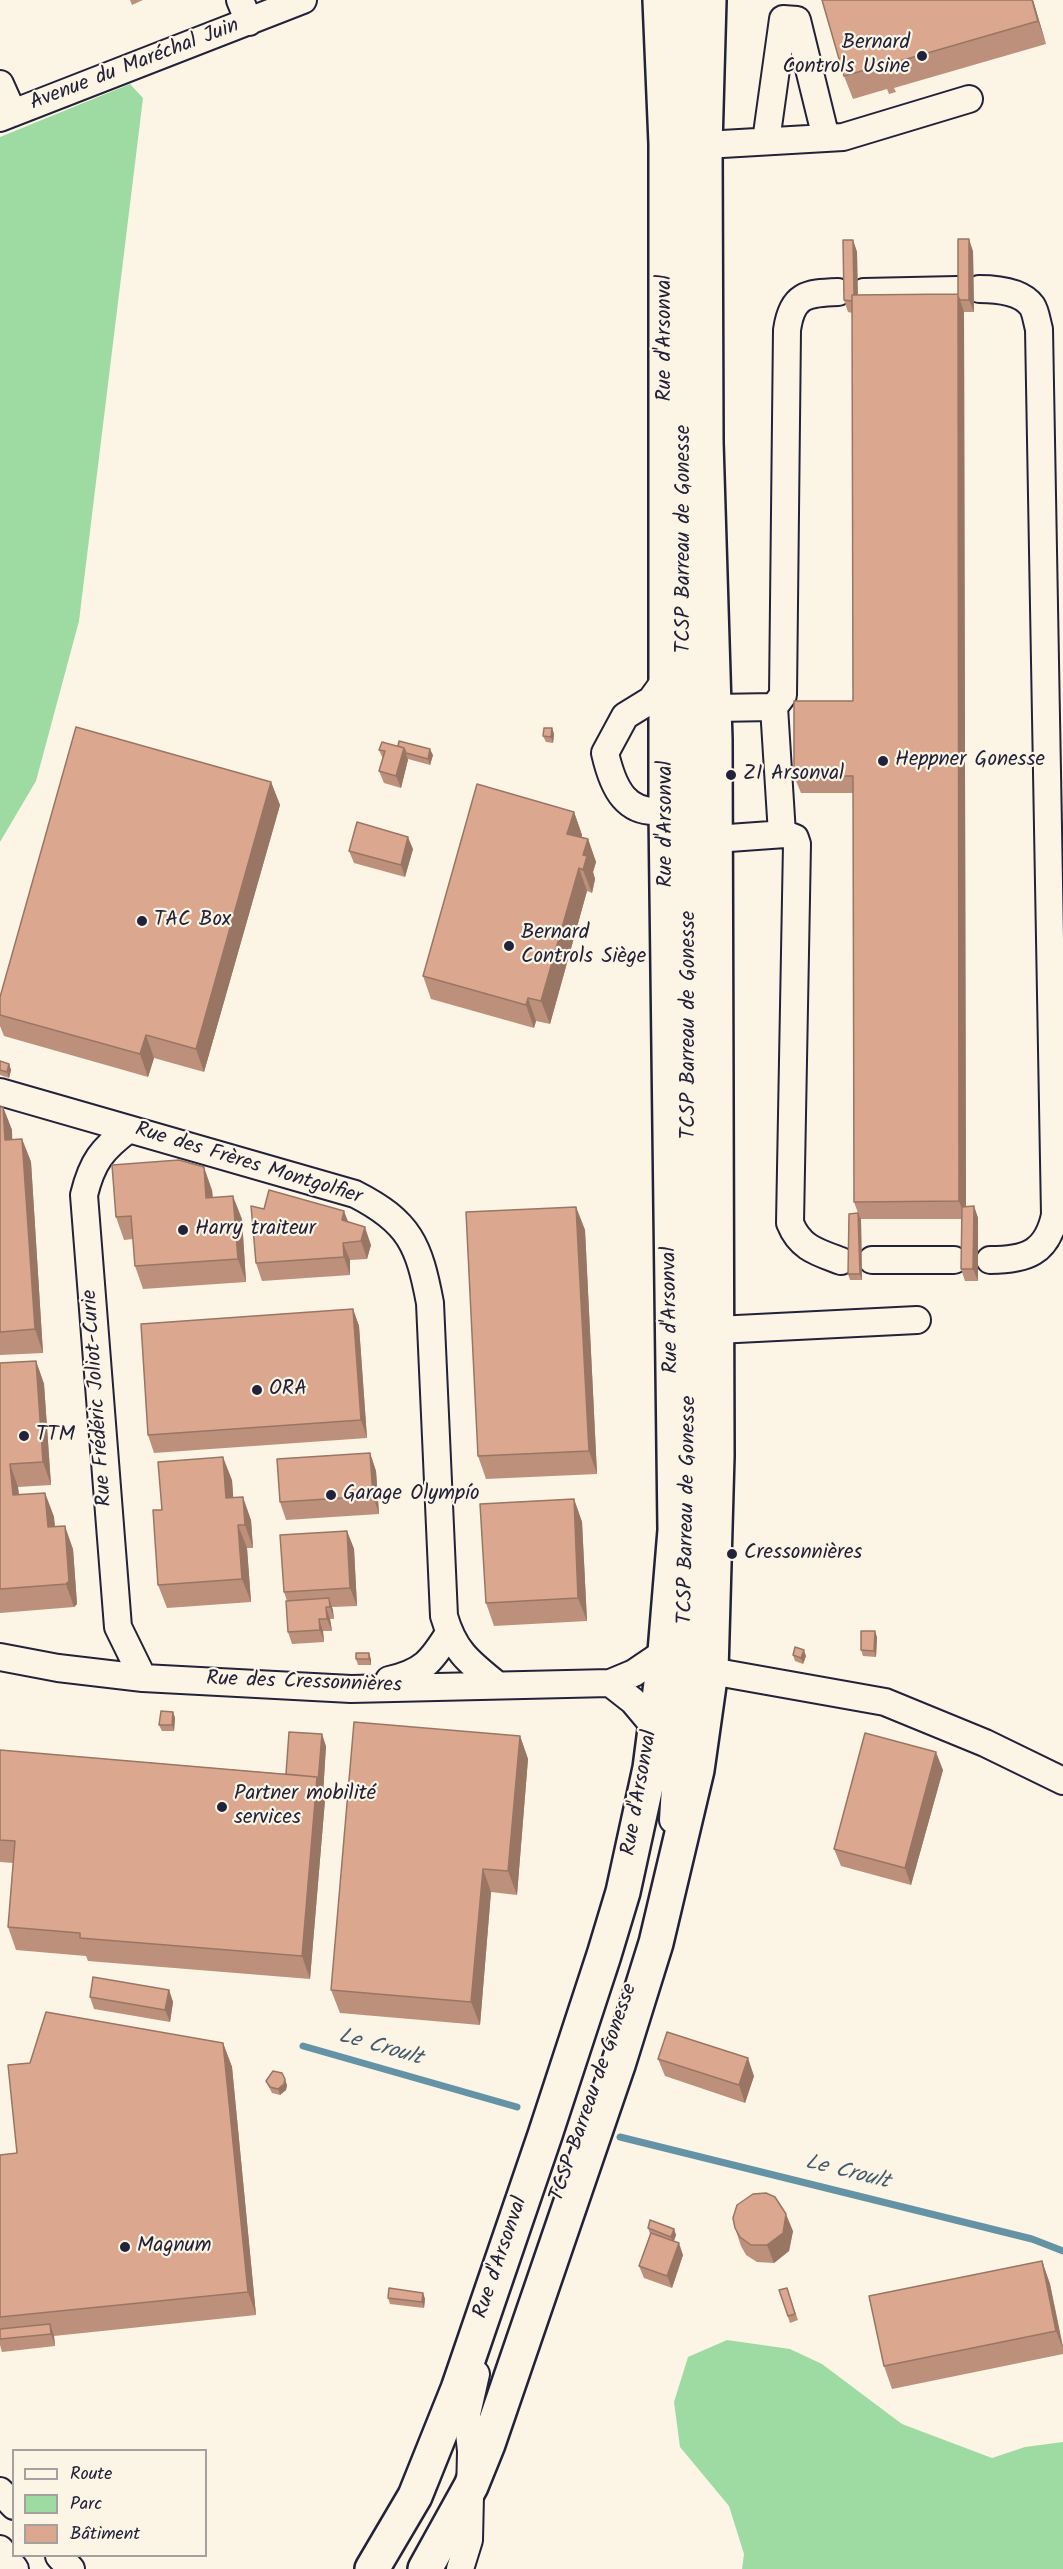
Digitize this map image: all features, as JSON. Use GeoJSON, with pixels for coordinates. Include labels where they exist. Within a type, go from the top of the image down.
{"type":"FeatureCollection","features":[{"type":"Feature","properties":{"kind":"main road","name":"Rue d'Arsonval"},"geometry":{"type":"LineString","coordinates":[[372,2569],[415,2496],[458,2389],[604,1955],[623,1892],[646,1787],[667,1726],[665,1652],[675,1530],[666,810],[666,144],[660,0]]}},
{"type":"Feature","properties":{"kind":"main road","name":"Rue d'Arsonval"},"geometry":{"type":"LineString","coordinates":[[425,2569],[471,2486],[488,2444],[594,2136],[656,1943],[697,1770],[711,1671],[716,1563],[717,1330],[714,708],[706,442],[705,145],[709,0]]}},
{"type":"Feature","properties":{"kind":"street","name":"Avenue du Maréchal Juin"},"geometry":{"type":"LineString","coordinates":[[7,116],[244,11],[303,0]]}},
{"type":"Feature","properties":{"kind":"street","name":"TCSP Barreau de Gonesse"},"geometry":{"type":"LineString","coordinates":[[460,2569],[469,2540],[471,2451],[467,2414],[478,2365],[606,1989],[663,1774],[692,1507],[683,0]]}},
{"type":"Feature","properties":{"kind":"street"},"geometry":{"type":"LineString","coordinates":[[766,141],[783,19],[797,20],[826,138]]}},
{"type":"Feature","properties":{"kind":"street"},"geometry":{"type":"LineString","coordinates":[[0,84],[7,116]]}},
{"type":"Feature","properties":{"kind":"street"},"geometry":{"type":"LineString","coordinates":[[705,145],[843,137],[969,99]]}},
{"type":"Feature","properties":{"kind":"street"},"geometry":{"type":"LineString","coordinates":[[864,292],[1006,291],[1022,298],[1033,307],[1039,329],[1055,1215],[1046,1243],[1027,1256],[990,1260]]}},
{"type":"Feature","properties":{"kind":"street"},"geometry":{"type":"LineString","coordinates":[[782,834],[774,707],[783,695],[787,330],[789,315],[796,303],[810,293],[838,292]]}},
{"type":"Feature","properties":{"kind":"street"},"geometry":{"type":"LineString","coordinates":[[666,810],[648,813],[624,800],[610,773],[605,753],[625,716],[651,700],[667,678]]}},
{"type":"Feature","properties":{"kind":"street"},"geometry":{"type":"LineString","coordinates":[[714,708],[774,707]]}},
{"type":"Feature","properties":{"kind":"street"},"geometry":{"type":"LineString","coordinates":[[715,839],[782,834],[795,838],[797,844],[790,1223],[796,1238],[815,1251],[841,1261]]}},
{"type":"Feature","properties":{"kind":"street","name":"Rue des Frères Montgolfier"},"geometry":{"type":"LineString","coordinates":[[0,1092],[355,1194],[379,1206],[407,1233],[422,1260],[430,1303],[444,1616],[448,1633],[456,1647],[471,1664],[496,1684]]}},
{"type":"Feature","properties":{"kind":"street","name":"Rue Frédéric Joliot-Curie"},"geometry":{"type":"LineString","coordinates":[[129,1129],[106,1146],[90,1170],[84,1195],[118,1627],[143,1678]]}},
{"type":"Feature","properties":{"kind":"street"},"geometry":{"type":"LineString","coordinates":[[872,1260],[954,1260]]}},
{"type":"Feature","properties":{"kind":"street"},"geometry":{"type":"LineString","coordinates":[[717,1330],[917,1320]]}},
{"type":"Feature","properties":{"kind":"street"},"geometry":{"type":"LineString","coordinates":[[351,1689],[408,1676],[428,1665],[448,1633]]}},
{"type":"Feature","properties":{"kind":"street","name":"Rue des Cressonnières"},"geometry":{"type":"LineString","coordinates":[[0,1657],[58,1668],[143,1678],[351,1689],[609,1683],[634,1673],[665,1652]]}},
{"type":"Feature","properties":{"kind":"street"},"geometry":{"type":"LineString","coordinates":[[711,1671],[885,1701],[985,1743],[1063,1780]]}},
{"type":"Feature","properties":{"kind":"street"},"geometry":{"type":"LineString","coordinates":[[609,1683],[667,1726]]}},
{"type":"Feature","properties":{"kind":"street","name":"TCSP Barreau de Gonesse"},"geometry":{"type":"LineString","coordinates":[[471,2451],[488,2396],[512,2340],[642,1951],[671,1834],[667,1726]]}},
{"type":"Feature","properties":{"kind":"street","name":"TCSP Barreau de Gonesse"},"geometry":{"type":"LineString","coordinates":[[415,2496],[471,2393]]}},
{"type":"Feature","properties":{"kind":"street"},"geometry":{"type":"LineString","coordinates":[[0,2491],[12,2504]]}},
{"type":"Feature","properties":{"kind":"street"},"geometry":{"type":"LineString","coordinates":[[0,2549],[15,2569]]}},
{"type":"Feature","properties":{"kind":"street"},"geometry":{"type":"LineString","coordinates":[[60,2557],[71,2569]]}},
{"type":"Feature","properties":{"kind":"green space"},"geometry":{"type":"Polygon","coordinates":[[[130,84],[143,98],[79,621],[36,781],[0,842],[0,137],[130,84]]]}},
{"type":"Feature","properties":{"kind":"green space"},"geometry":{"type":"Polygon","coordinates":[[[727,2340],[790,2349],[822,2364],[902,2424],[992,2458],[1025,2447],[1063,2442],[1063,2569],[742,2569],[744,2554],[729,2506],[680,2447],[674,2402],[688,2357],[727,2340]]]}},
{"type":"Feature","properties":{"kind":"building","name":"Bernard Controls Usine"},"geometry":{"type":"Polygon","coordinates":[[[822,0],[1032,0],[1038,21],[886,65],[887,69],[881,71],[879,66],[844,76],[822,0]]]}},
{"type":"Feature","properties":{"kind":"building"},"geometry":{"type":"Polygon","coordinates":[[[958,239],[969,239],[969,300],[960,300],[958,296],[958,239]]]}},
{"type":"Feature","properties":{"kind":"building"},"geometry":{"type":"Polygon","coordinates":[[[843,240],[853,240],[854,295],[852,295],[852,301],[844,300],[843,240]]]}},
{"type":"Feature","properties":{"kind":"building","name":"Heppner Gonesse"},"geometry":{"type":"Polygon","coordinates":[[[958,294],[959,1201],[854,1202],[853,776],[794,776],[794,701],[853,701],[852,295],[958,294]]]}},
{"type":"Feature","properties":{"kind":"building","name":"TAC Box"},"geometry":{"type":"Polygon","coordinates":[[[76,727],[271,782],[196,1049],[146,1035],[140,1054],[0,1015],[0,997],[76,727]]]}},
{"type":"Feature","properties":{"kind":"building"},"geometry":{"type":"Polygon","coordinates":[[[544,728],[552,728],[551,737],[543,736],[544,728]]]}},
{"type":"Feature","properties":{"kind":"building"},"geometry":{"type":"Polygon","coordinates":[[[399,741],[430,749],[428,759],[406,753],[404,748],[398,746],[399,741]]]}},
{"type":"Feature","properties":{"kind":"building"},"geometry":{"type":"Polygon","coordinates":[[[382,742],[404,748],[396,776],[379,771],[385,751],[379,750],[382,742]]]}},
{"type":"Feature","properties":{"kind":"building","name":"Bernard Controls Siège"},"geometry":{"type":"Polygon","coordinates":[[[477,784],[574,812],[567,834],[588,839],[583,855],[587,856],[583,870],[579,868],[541,1001],[528,998],[526,1005],[423,976],[477,784]]]}},
{"type":"Feature","properties":{"kind":"building"},"geometry":{"type":"Polygon","coordinates":[[[357,822],[408,837],[401,865],[349,851],[357,822]]]}},
{"type":"Feature","properties":{"kind":"building"},"geometry":{"type":"Polygon","coordinates":[[[0,1061],[9,1064],[7,1072],[0,1070],[0,1061]]]}},
{"type":"Feature","properties":{"kind":"building"},"geometry":{"type":"Polygon","coordinates":[[[0,1107],[3,1107],[5,1140],[22,1139],[35,1329],[0,1332],[0,1107]]]}},
{"type":"Feature","properties":{"kind":"building","name":"Harry traiteur"},"geometry":{"type":"Polygon","coordinates":[[[179,1160],[204,1167],[206,1198],[233,1196],[238,1259],[135,1266],[131,1216],[116,1217],[112,1165],[179,1160]]]}},
{"type":"Feature","properties":{"kind":"building"},"geometry":{"type":"Polygon","coordinates":[[[269,1190],[344,1211],[342,1220],[365,1227],[361,1241],[343,1243],[344,1257],[256,1263],[251,1206],[264,1209],[269,1190]]]}},
{"type":"Feature","properties":{"kind":"building"},"geometry":{"type":"Polygon","coordinates":[[[974,1206],[973,1269],[961,1269],[962,1207],[974,1206]]]}},
{"type":"Feature","properties":{"kind":"building"},"geometry":{"type":"Polygon","coordinates":[[[576,1207],[589,1451],[478,1456],[466,1212],[576,1207]]]}},
{"type":"Feature","properties":{"kind":"building"},"geometry":{"type":"Polygon","coordinates":[[[858,1213],[860,1274],[848,1274],[849,1214],[858,1213]]]}},
{"type":"Feature","properties":{"kind":"building","name":"ORA"},"geometry":{"type":"Polygon","coordinates":[[[353,1309],[361,1420],[148,1435],[141,1324],[353,1309]]]}},
{"type":"Feature","properties":{"kind":"building"},"geometry":{"type":"Polygon","coordinates":[[[36,1361],[43,1462],[10,1464],[13,1495],[45,1493],[48,1527],[65,1526],[69,1581],[66,1584],[0,1589],[0,1363],[36,1361]]]}},
{"type":"Feature","properties":{"kind":"building"},"geometry":{"type":"Polygon","coordinates":[[[370,1453],[373,1496],[280,1502],[277,1459],[370,1453]]]}},
{"type":"Feature","properties":{"kind":"building"},"geometry":{"type":"Polygon","coordinates":[[[223,1457],[226,1498],[243,1497],[245,1525],[238,1525],[242,1579],[158,1585],[153,1510],[162,1510],[158,1462],[223,1457]]]}},
{"type":"Feature","properties":{"kind":"building"},"geometry":{"type":"Polygon","coordinates":[[[574,1499],[578,1598],[486,1603],[480,1504],[574,1499]]]}},
{"type":"Feature","properties":{"kind":"building"},"geometry":{"type":"Polygon","coordinates":[[[347,1531],[350,1588],[284,1592],[280,1535],[347,1531]]]}},
{"type":"Feature","properties":{"kind":"building"},"geometry":{"type":"Polygon","coordinates":[[[329,1598],[330,1607],[326,1607],[327,1619],[319,1619],[320,1630],[288,1632],[286,1601],[329,1598]]]}},
{"type":"Feature","properties":{"kind":"building"},"geometry":{"type":"Polygon","coordinates":[[[861,1631],[875,1631],[874,1651],[861,1650],[861,1631]]]}},
{"type":"Feature","properties":{"kind":"building"},"geometry":{"type":"Polygon","coordinates":[[[795,1647],[804,1650],[801,1658],[793,1655],[795,1647]]]}},
{"type":"Feature","properties":{"kind":"building"},"geometry":{"type":"Polygon","coordinates":[[[356,1653],[369,1653],[369,1659],[356,1659],[356,1653]]]}},
{"type":"Feature","properties":{"kind":"building"},"geometry":{"type":"Polygon","coordinates":[[[161,1711],[173,1712],[172,1725],[159,1725],[161,1711]]]}},
{"type":"Feature","properties":{"kind":"building"},"geometry":{"type":"Polygon","coordinates":[[[354,1722],[520,1736],[508,1871],[483,1869],[471,2002],[331,1990],[354,1722]]]}},
{"type":"Feature","properties":{"kind":"building"},"geometry":{"type":"Polygon","coordinates":[[[289,1732],[322,1734],[318,1782],[317,1777],[286,1774],[289,1732]]]}},
{"type":"Feature","properties":{"kind":"building"},"geometry":{"type":"Polygon","coordinates":[[[865,1733],[936,1752],[905,1868],[834,1849],[865,1733]]]}},
{"type":"Feature","properties":{"kind":"building"},"geometry":{"type":"Polygon","coordinates":[[[0,1750],[317,1777],[302,1956],[80,1938],[80,1933],[8,1927],[15,1841],[0,1840],[0,1750]]]}},
{"type":"Feature","properties":{"kind":"building"},"geometry":{"type":"Polygon","coordinates":[[[93,1977],[169,1990],[165,2010],[90,1997],[93,1977]]]}},
{"type":"Feature","properties":{"kind":"building","name":"Magnum"},"geometry":{"type":"Polygon","coordinates":[[[46,2012],[223,2043],[248,2292],[0,2317],[0,2155],[17,2153],[8,2065],[30,2063],[46,2012]]]}},
{"type":"Feature","properties":{"kind":"building"},"geometry":{"type":"Polygon","coordinates":[[[667,2032],[748,2058],[739,2085],[658,2059],[667,2032]]]}},
{"type":"Feature","properties":{"kind":"building"},"geometry":{"type":"Polygon","coordinates":[[[273,2071],[282,2073],[285,2079],[284,2084],[278,2089],[270,2087],[266,2081],[273,2071]]]}},
{"type":"Feature","properties":{"kind":"building"},"geometry":{"type":"Polygon","coordinates":[[[766,2193],[775,2197],[786,2214],[783,2233],[767,2245],[751,2245],[740,2237],[733,2218],[737,2205],[753,2194],[766,2193]]]}},
{"type":"Feature","properties":{"kind":"building"},"geometry":{"type":"Polygon","coordinates":[[[650,2220],[674,2229],[671,2237],[648,2228],[650,2220]]]}},
{"type":"Feature","properties":{"kind":"building"},"geometry":{"type":"Polygon","coordinates":[[[651,2233],[679,2243],[667,2276],[639,2266],[651,2233]]]}},
{"type":"Feature","properties":{"kind":"building"},"geometry":{"type":"Polygon","coordinates":[[[1042,2261],[1056,2331],[884,2366],[869,2296],[1042,2261]]]}},
{"type":"Feature","properties":{"kind":"building"},"geometry":{"type":"Polygon","coordinates":[[[389,2288],[423,2293],[422,2302],[388,2298],[389,2288]]]}},
{"type":"Feature","properties":{"kind":"building"},"geometry":{"type":"Polygon","coordinates":[[[787,2288],[795,2314],[788,2316],[779,2290],[787,2288]]]}},
{"type":"Feature","properties":{"kind":"building"},"geometry":{"type":"Polygon","coordinates":[[[50,2324],[51,2334],[0,2339],[0,2329],[50,2324]]]}},
{"type":"Feature","properties":{"kind":"waterway","name":"Le Croult"},"geometry":{"type":"LineString","coordinates":[[303,2046],[517,2107]]}},
{"type":"Feature","properties":{"kind":"waterway","name":"Le Croult"},"geometry":{"type":"LineString","coordinates":[[620,2137],[1032,2239],[1063,2251]]}},
{"type":"Feature","properties":{"kind":"place","name":"Bernard Controls Usine"},"geometry":{"type":"Point","coordinates":[922,56]}},
{"type":"Feature","properties":{"kind":"place","name":"Heppner Gonesse"},"geometry":{"type":"Point","coordinates":[883,761]}},
{"type":"Feature","properties":{"kind":"place","name":"ZI Arsonval"},"geometry":{"type":"Point","coordinates":[731,775]}},
{"type":"Feature","properties":{"kind":"place","name":"TAC Box"},"geometry":{"type":"Point","coordinates":[142,921]}},
{"type":"Feature","properties":{"kind":"place","name":"Bernard Controls Siège"},"geometry":{"type":"Point","coordinates":[509,946]}},
{"type":"Feature","properties":{"kind":"place","name":"Harry traiteur"},"geometry":{"type":"Point","coordinates":[183,1230]}},
{"type":"Feature","properties":{"kind":"place","name":"ORA"},"geometry":{"type":"Point","coordinates":[257,1390]}},
{"type":"Feature","properties":{"kind":"place","name":"TTM"},"geometry":{"type":"Point","coordinates":[24,1436]}},
{"type":"Feature","properties":{"kind":"place","name":"Garage Olympío"},"geometry":{"type":"Point","coordinates":[331,1495]}},
{"type":"Feature","properties":{"kind":"place","name":"Cressonnières"},"geometry":{"type":"Point","coordinates":[732,1554]}},
{"type":"Feature","properties":{"kind":"place","name":"Partner mobilité services"},"geometry":{"type":"Point","coordinates":[222,1807]}},
{"type":"Feature","properties":{"kind":"place","name":"Magnum"},"geometry":{"type":"Point","coordinates":[125,2247]}}]}
